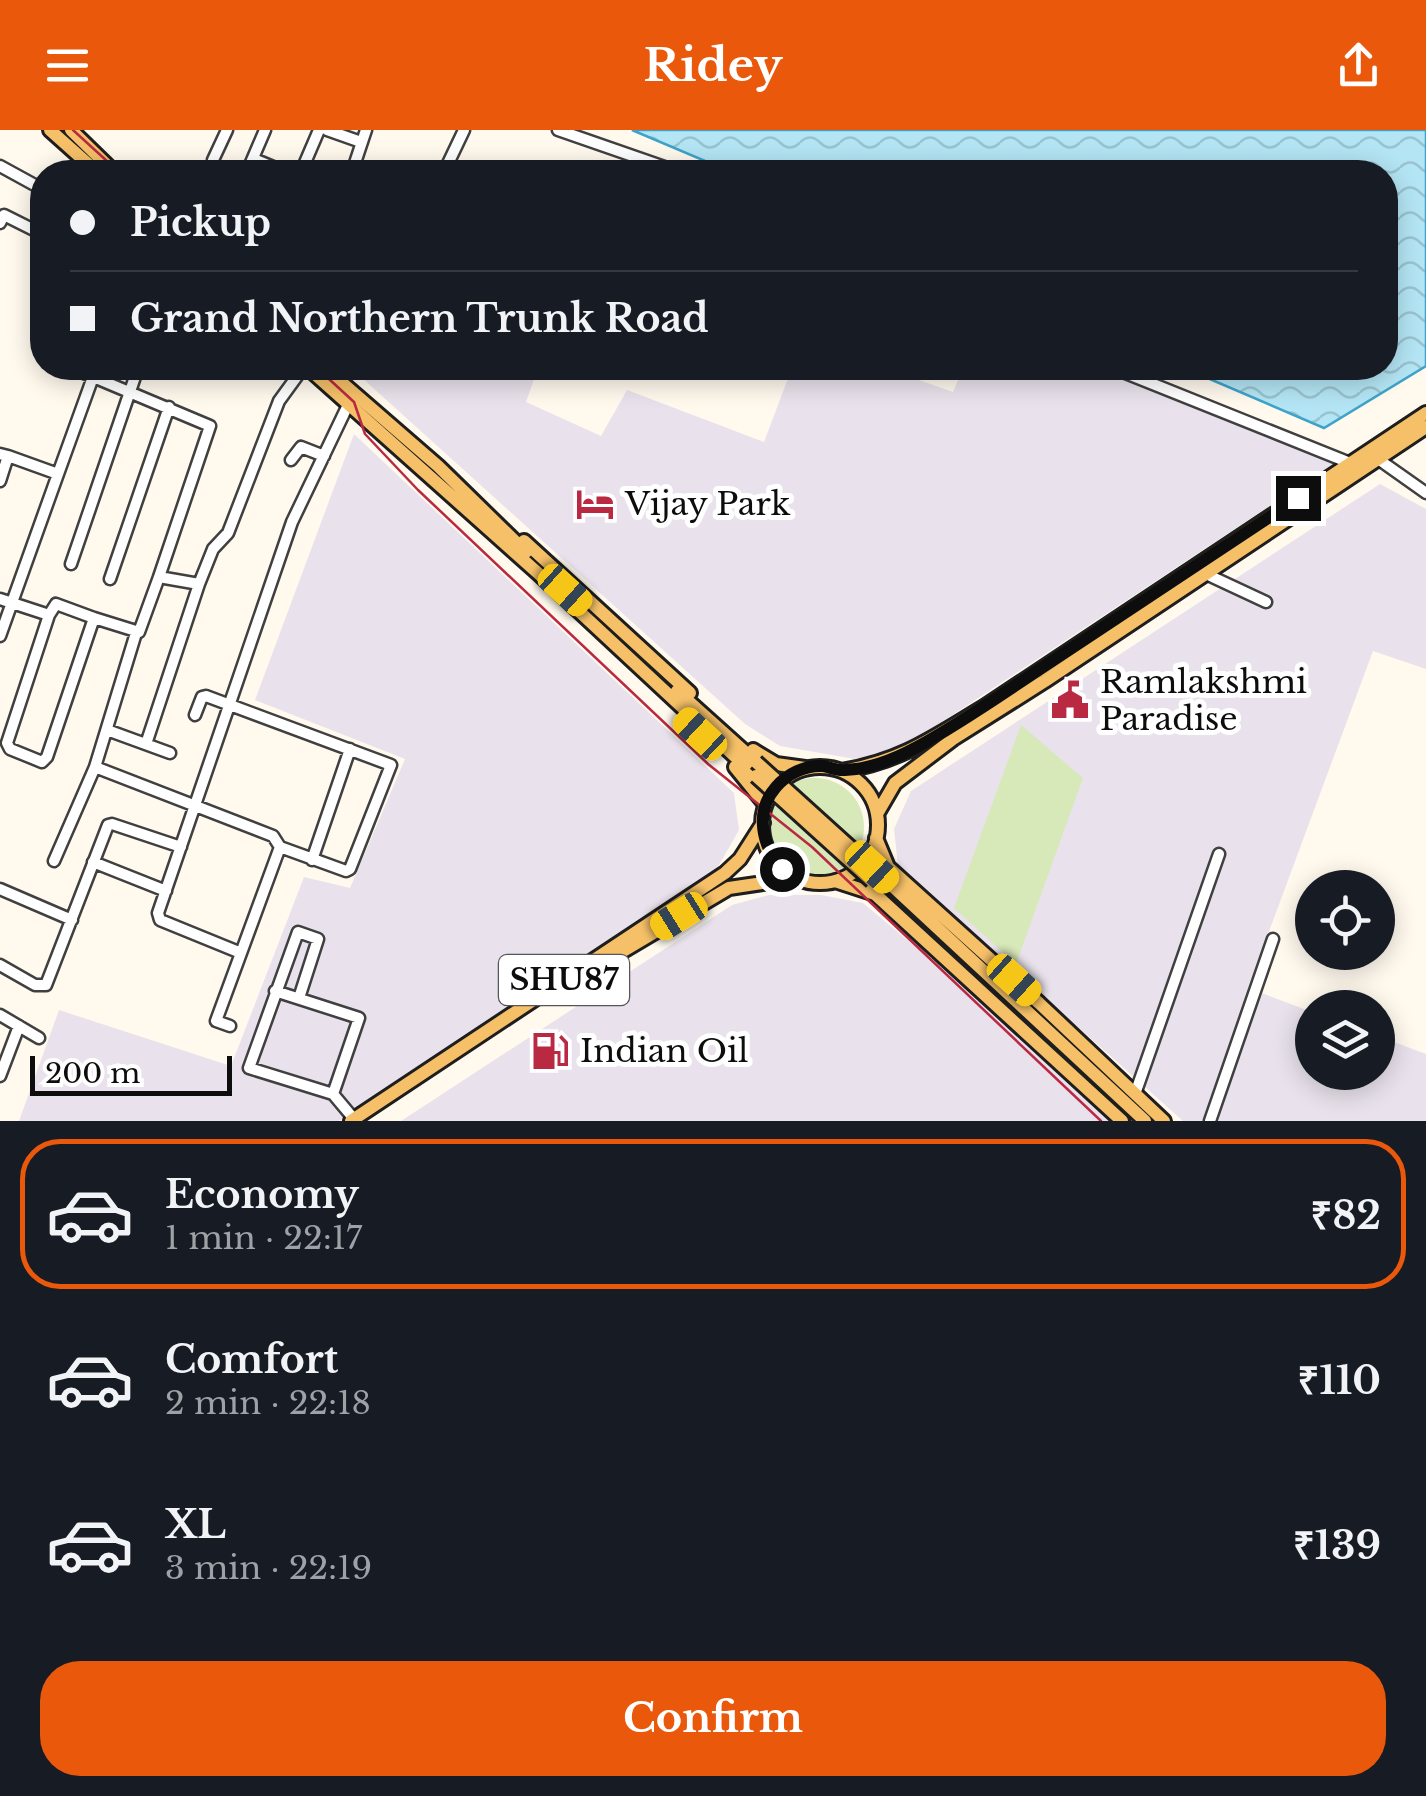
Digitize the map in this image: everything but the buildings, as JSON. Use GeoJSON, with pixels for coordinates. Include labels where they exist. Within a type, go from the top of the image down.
{"type":"FeatureCollection","features":[{"type":"Feature","properties":{"kind":"main road"},"geometry":{"type":"LineString","coordinates":[[50,130],[75,160]]}},
{"type":"Feature","properties":{"kind":"main road"},"geometry":{"type":"LineString","coordinates":[[71,130],[102,160]]}},
{"type":"Feature","properties":{"kind":"main road"},"geometry":{"type":"LineString","coordinates":[[320,380],[565,590],[1145,1121]]}},
{"type":"Feature","properties":{"kind":"main road"},"geometry":{"type":"LineString","coordinates":[[339,380],[1134,1121]]}},
{"type":"Feature","properties":{"kind":"main road"},"geometry":{"type":"LineString","coordinates":[[842,771],[880,764],[914,749],[984,707],[1426,414]]}},
{"type":"Feature","properties":{"kind":"main road"},"geometry":{"type":"LineString","coordinates":[[877,814],[895,783],[954,738],[1426,427]]}},
{"type":"Feature","properties":{"kind":"main road"},"geometry":{"type":"LineString","coordinates":[[805,768],[774,788],[765,804],[727,759],[466,519],[485,503],[757,754],[776,764],[824,766],[858,781],[877,814],[876,838],[888,868],[1164,1121]]}},
{"type":"Feature","properties":{"kind":"main road","name":"SHU87"},"geometry":{"type":"LineString","coordinates":[[357,1120],[732,866],[752,844],[762,823],[765,804]]}},
{"type":"Feature","properties":{"kind":"main road"},"geometry":{"type":"LineString","coordinates":[[762,823],[763,840],[770,856],[796,878]]}},
{"type":"Feature","properties":{"kind":"main road"},"geometry":{"type":"LineString","coordinates":[[835,881],[861,865],[876,838]]}},
{"type":"Feature","properties":{"kind":"main road"},"geometry":{"type":"LineString","coordinates":[[732,866],[741,884]]}},
{"type":"Feature","properties":{"kind":"main road","name":"SHU87"},"geometry":{"type":"LineString","coordinates":[[357,1120],[690,909],[741,884],[796,878],[815,883],[835,881]]}},
{"type":"Feature","properties":{"kind":"main road"},"geometry":{"type":"LineString","coordinates":[[835,881],[875,894],[1122,1121]]}},
{"type":"Feature","properties":{"kind":"street"},"geometry":{"type":"LineString","coordinates":[[213,160],[227,130]]}},
{"type":"Feature","properties":{"kind":"street"},"geometry":{"type":"LineString","coordinates":[[254,159],[265,130]]}},
{"type":"Feature","properties":{"kind":"street"},"geometry":{"type":"LineString","coordinates":[[306,160],[319,130]]}},
{"type":"Feature","properties":{"kind":"street"},"geometry":{"type":"LineString","coordinates":[[327,130],[361,142]]}},
{"type":"Feature","properties":{"kind":"street"},"geometry":{"type":"LineString","coordinates":[[356,160],[366,130]]}},
{"type":"Feature","properties":{"kind":"street"},"geometry":{"type":"LineString","coordinates":[[450,160],[464,130]]}},
{"type":"Feature","properties":{"kind":"street"},"geometry":{"type":"LineString","coordinates":[[558,130],[645,160]]}},
{"type":"Feature","properties":{"kind":"street"},"geometry":{"type":"LineString","coordinates":[[0,166],[30,182]]}},
{"type":"Feature","properties":{"kind":"street"},"geometry":{"type":"LineString","coordinates":[[0,223],[4,216],[30,228]]}},
{"type":"Feature","properties":{"kind":"street"},"geometry":{"type":"LineString","coordinates":[[0,636],[6,601],[92,380]]}},
{"type":"Feature","properties":{"kind":"street"},"geometry":{"type":"LineString","coordinates":[[94,618],[46,757],[42,762],[10,750],[7,743],[49,615],[58,604],[136,633],[142,630],[210,426],[170,406],[98,380]]}},
{"type":"Feature","properties":{"kind":"street"},"geometry":{"type":"LineString","coordinates":[[72,564],[134,380]]}},
{"type":"Feature","properties":{"kind":"street"},"geometry":{"type":"LineString","coordinates":[[146,744],[212,549],[228,533],[279,400],[296,380]]}},
{"type":"Feature","properties":{"kind":"street"},"geometry":{"type":"LineString","coordinates":[[1144,380],[1350,464]]}},
{"type":"Feature","properties":{"kind":"street"},"geometry":{"type":"LineString","coordinates":[[241,953],[160,920],[158,913],[292,522],[348,405]]}},
{"type":"Feature","properties":{"kind":"street"},"geometry":{"type":"LineString","coordinates":[[110,579],[170,406]]}},
{"type":"Feature","properties":{"kind":"street"},"geometry":{"type":"LineString","coordinates":[[291,460],[300,447],[324,456]]}},
{"type":"Feature","properties":{"kind":"street"},"geometry":{"type":"LineString","coordinates":[[0,481],[4,455],[58,474]]}},
{"type":"Feature","properties":{"kind":"street"},"geometry":{"type":"LineString","coordinates":[[1378,459],[1426,493]]}},
{"type":"Feature","properties":{"kind":"street"},"geometry":{"type":"LineString","coordinates":[[1206,574],[1266,602]]}},
{"type":"Feature","properties":{"kind":"street"},"geometry":{"type":"LineString","coordinates":[[159,577],[199,584]]}},
{"type":"Feature","properties":{"kind":"street"},"geometry":{"type":"LineString","coordinates":[[6,601],[49,615]]}},
{"type":"Feature","properties":{"kind":"street"},"geometry":{"type":"LineString","coordinates":[[54,861],[94,768],[136,633]]}},
{"type":"Feature","properties":{"kind":"street"},"geometry":{"type":"LineString","coordinates":[[94,768],[273,836],[280,847],[312,860],[350,869],[391,768],[389,764],[229,703],[202,697],[195,715]]}},
{"type":"Feature","properties":{"kind":"street"},"geometry":{"type":"LineString","coordinates":[[107,730],[170,753]]}},
{"type":"Feature","properties":{"kind":"street"},"geometry":{"type":"LineString","coordinates":[[312,860],[350,749]]}},
{"type":"Feature","properties":{"kind":"street"},"geometry":{"type":"LineString","coordinates":[[0,965],[35,985],[46,986],[106,828],[112,824],[181,848]]}},
{"type":"Feature","properties":{"kind":"street"},"geometry":{"type":"LineString","coordinates":[[230,1026],[216,1021],[280,847]]}},
{"type":"Feature","properties":{"kind":"street"},"geometry":{"type":"LineString","coordinates":[[1136,1094],[1220,854]]}},
{"type":"Feature","properties":{"kind":"street"},"geometry":{"type":"LineString","coordinates":[[93,862],[166,891]]}},
{"type":"Feature","properties":{"kind":"street"},"geometry":{"type":"LineString","coordinates":[[0,889],[72,920]]}},
{"type":"Feature","properties":{"kind":"street"},"geometry":{"type":"LineString","coordinates":[[300,998],[318,942],[316,937],[300,932],[249,1068],[332,1094],[357,1120]]}},
{"type":"Feature","properties":{"kind":"street"},"geometry":{"type":"LineString","coordinates":[[1210,1121],[1273,940]]}},
{"type":"Feature","properties":{"kind":"street"},"geometry":{"type":"LineString","coordinates":[[275,991],[359,1018],[332,1094]]}},
{"type":"Feature","properties":{"kind":"street"},"geometry":{"type":"LineString","coordinates":[[0,1015],[39,1038]]}},
{"type":"Feature","properties":{"kind":"street"},"geometry":{"type":"LineString","coordinates":[[0,1076],[18,1026]]}},
{"type":"Feature","properties":{"kind":"shaded area"},"geometry":{"type":"Polygon","coordinates":[[[364,380],[534,380],[526,402],[601,436],[627,390],[764,442],[787,380],[919,380],[953,392],[958,380],[1148,380],[1339,460],[895,753],[855,759],[780,746],[745,724],[364,380]]]}},
{"type":"Feature","properties":{"kind":"shaded area"},"geometry":{"type":"Polygon","coordinates":[[[354,434],[734,793],[739,830],[715,872],[339,1121],[19,1121],[59,1010],[231,1066],[304,877],[350,888],[405,759],[255,700],[354,434]]]}},
{"type":"Feature","properties":{"kind":"shaded area"},"geometry":{"type":"Polygon","coordinates":[[[1380,484],[1426,509],[1426,669],[1373,651],[1248,988],[1295,1006],[1295,1090],[1395,1090],[1395,1042],[1426,1054],[1426,1121],[1183,1121],[898,866],[894,829],[911,791],[1380,484]]]}},
{"type":"Feature","properties":{"kind":"shaded area"},"geometry":{"type":"Polygon","coordinates":[[[769,895],[821,895],[863,903],[997,1015],[1114,1121],[401,1121],[732,905],[769,895]]]}},
{"type":"Feature","properties":{"kind":"green space"},"geometry":{"type":"Polygon","coordinates":[[[1021,725],[1083,778],[1016,964],[954,908],[1021,725]]]}},
{"type":"Feature","properties":{"kind":"green space"},"geometry":{"type":"Polygon","coordinates":[[[815,778],[834,782],[850,792],[860,808],[864,827],[860,846],[850,862],[834,872],[815,876],[796,872],[780,862],[770,846],[766,827],[770,808],[780,792],[796,782],[815,778]]]}},
{"type":"Feature","properties":{"kind":"water"},"geometry":{"type":"Polygon","coordinates":[[[632,130],[1426,130],[1426,366],[1324,428],[1212,380],[1398,380],[1398,160],[703,160],[632,130]]]}},
{"type":"Feature","properties":{"kind":"railway"},"geometry":{"type":"LineString","coordinates":[[73,130],[106,160]]}},
{"type":"Feature","properties":{"kind":"railway"},"geometry":{"type":"LineString","coordinates":[[330,380],[354,402],[365,434],[418,490],[708,764],[812,847],[1101,1121]]}},
{"type":"Feature","properties":{"kind":"place","name":"Vijay Park"},"geometry":{"type":"Point","coordinates":[595,504]}},
{"type":"Feature","properties":{"kind":"place","name":"Ramlakshmi Paradise"},"geometry":{"type":"Point","coordinates":[1070,700]}},
{"type":"Feature","properties":{"kind":"place","name":"Indian Oil"},"geometry":{"type":"Point","coordinates":[550,1051]}},
{"type":"Feature","properties":{"kind":"route"},"geometry":{"type":"LineString","coordinates":[[782,869],[763,840],[762,823],[765,804],[774,788],[788,776],[805,768],[824,766],[842,771],[880,764],[914,749],[984,707],[1298,498]]}}]}
